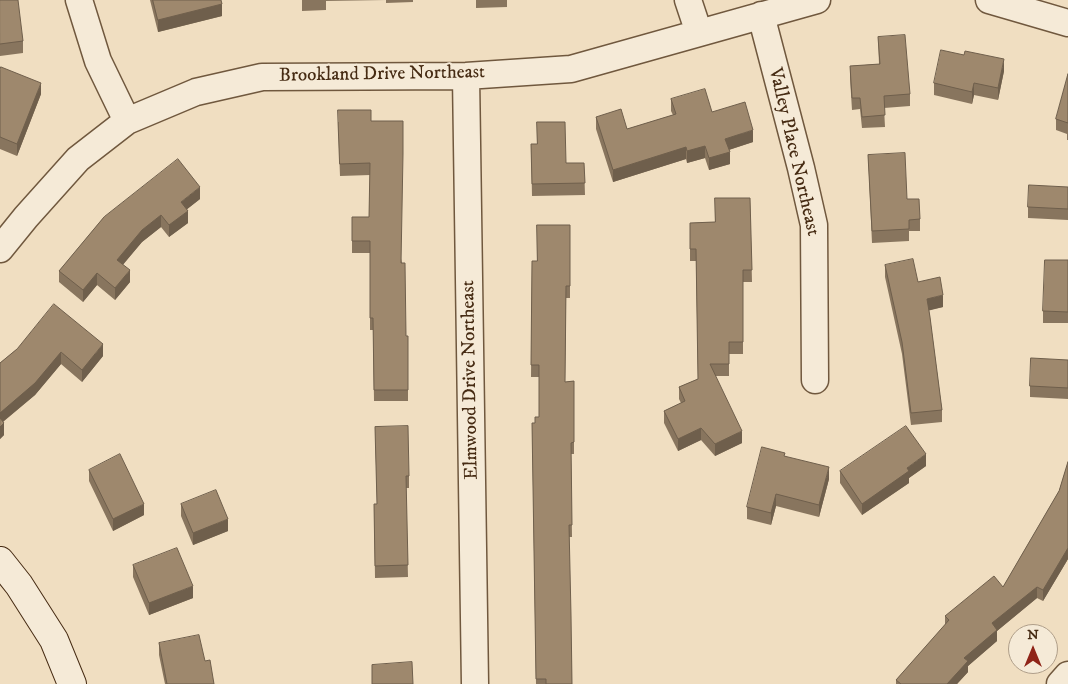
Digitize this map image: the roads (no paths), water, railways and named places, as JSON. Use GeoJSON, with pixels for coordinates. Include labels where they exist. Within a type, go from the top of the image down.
{"type":"FeatureCollection","features":[{"type":"Feature","properties":{"kind":"street"},"geometry":{"type":"LineString","coordinates":[[79,0],[98,61],[127,121]]}},
{"type":"Feature","properties":{"kind":"street"},"geometry":{"type":"LineString","coordinates":[[688,0],[700,33]]}},
{"type":"Feature","properties":{"kind":"street","name":"Brookland Drive Northeast"},"geometry":{"type":"LineString","coordinates":[[0,249],[78,159],[127,121],[196,92],[262,77],[466,76],[571,68],[817,0]]}},
{"type":"Feature","properties":{"kind":"street"},"geometry":{"type":"LineString","coordinates":[[989,0],[1068,23]]}},
{"type":"Feature","properties":{"kind":"street","name":"Valley Place Northeast"},"geometry":{"type":"LineString","coordinates":[[761,15],[814,225],[815,380]]}},
{"type":"Feature","properties":{"kind":"street","name":"Elmwood Drive Northeast"},"geometry":{"type":"LineString","coordinates":[[466,76],[475,684]]}},
{"type":"Feature","properties":{"kind":"street"},"geometry":{"type":"LineString","coordinates":[[0,561],[20,584],[54,640],[72,684]]}},
{"type":"Feature","properties":{"kind":"street"},"geometry":{"type":"LineString","coordinates":[[1060,684],[1068,675]]}}]}
